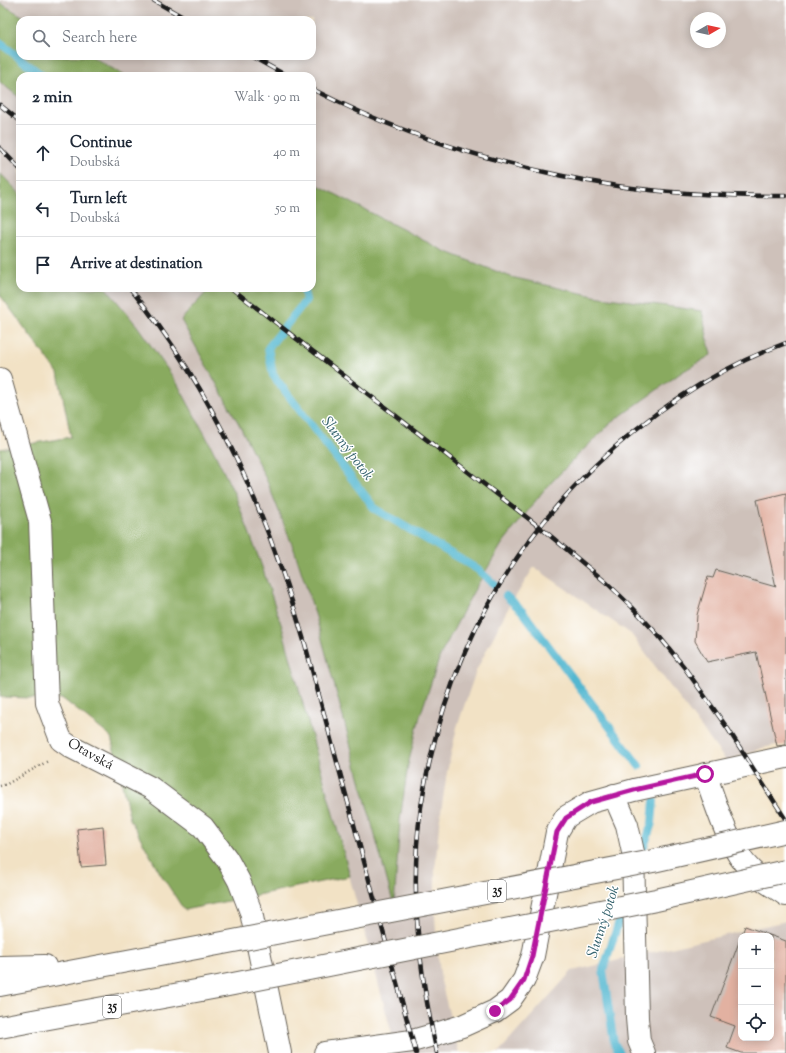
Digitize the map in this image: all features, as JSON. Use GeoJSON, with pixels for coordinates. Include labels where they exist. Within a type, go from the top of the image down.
{"type":"FeatureCollection","features":[{"type":"Feature","properties":{"kind":"main road","name":"Otavská"},"geometry":{"type":"LineString","coordinates":[[2,391],[40,521],[47,703],[61,740],[71,747],[151,788],[203,827],[228,858],[239,881],[250,912],[280,1053]]}},
{"type":"Feature","properties":{"kind":"main road"},"geometry":{"type":"LineString","coordinates":[[325,1053],[412,1041],[433,1035],[462,1026],[495,1011],[510,1000],[524,980],[532,956],[557,832],[566,818],[591,802],[614,795],[786,757]]}},
{"type":"Feature","properties":{"kind":"main road"},"geometry":{"type":"LineString","coordinates":[[705,774],[730,841],[738,854],[751,870],[786,895]]}},
{"type":"Feature","properties":{"kind":"main road"},"geometry":{"type":"LineString","coordinates":[[614,795],[627,825],[633,852],[637,1018],[640,1041],[644,1053]]}},
{"type":"Feature","properties":{"kind":"main road","name":"35"},"geometry":{"type":"LineString","coordinates":[[0,985],[653,860],[786,831]]}},
{"type":"Feature","properties":{"kind":"main road","name":"35"},"geometry":{"type":"LineString","coordinates":[[0,1027],[223,986],[640,903],[786,871]]}},
{"type":"Feature","properties":{"kind":"main road"},"geometry":{"type":"LineString","coordinates":[[0,967],[110,965]]}},
{"type":"Feature","properties":{"kind":"path"},"geometry":{"type":"LineString","coordinates":[[0,786],[7,784],[71,747]]}},
{"type":"Feature","properties":{"kind":"shaded area"},"geometry":{"type":"Polygon","coordinates":[[[0,0],[786,0],[786,743],[762,748],[726,761],[631,634],[534,567],[506,612],[476,671],[457,727],[447,772],[439,825],[435,872],[435,916],[441,981],[459,1053],[397,1053],[282,627],[235,495],[209,442],[177,383],[138,327],[109,292],[206,292],[181,320],[240,426],[267,481],[295,552],[316,617],[394,904],[400,820],[408,765],[420,716],[440,656],[472,594],[502,544],[544,490],[576,457],[612,422],[682,372],[711,355],[594,296],[511,277],[444,251],[316,184],[316,72],[118,72],[98,60],[316,60],[316,16],[22,16],[0,3],[0,0]]]}},
{"type":"Feature","properties":{"kind":"shaded area"},"geometry":{"type":"Polygon","coordinates":[[[0,82],[16,95],[16,190],[0,173],[0,82]]]}},
{"type":"Feature","properties":{"kind":"shaded area"},"geometry":{"type":"Polygon","coordinates":[[[786,921],[786,1053],[498,1053],[572,971],[786,921]]]}},
{"type":"Feature","properties":{"kind":"green space"},"geometry":{"type":"Polygon","coordinates":[[[0,3],[22,16],[16,16],[16,60],[98,60],[118,72],[16,72],[16,95],[0,82],[0,3]]]}},
{"type":"Feature","properties":{"kind":"green space"},"geometry":{"type":"Polygon","coordinates":[[[0,173],[16,190],[16,292],[109,292],[138,327],[177,383],[209,442],[235,495],[261,564],[282,627],[350,876],[184,910],[160,873],[130,819],[111,737],[63,699],[0,697],[0,449],[71,437],[58,373],[0,295],[0,173]]]}},
{"type":"Feature","properties":{"kind":"green space"},"geometry":{"type":"Polygon","coordinates":[[[316,184],[444,251],[511,277],[594,296],[702,311],[711,355],[682,372],[612,422],[576,457],[544,490],[502,544],[472,594],[440,656],[420,716],[408,765],[400,820],[394,906],[316,617],[295,552],[267,481],[240,426],[181,320],[206,292],[316,292],[316,184]]]}},
{"type":"Feature","properties":{"kind":"building"},"geometry":{"type":"Polygon","coordinates":[[[786,493],[786,745],[777,746],[756,652],[707,662],[695,641],[697,615],[708,577],[713,578],[716,570],[776,587],[757,500],[786,493]]]}},
{"type":"Feature","properties":{"kind":"building"},"geometry":{"type":"Polygon","coordinates":[[[103,826],[106,865],[81,867],[77,829],[103,826]]]}},
{"type":"Feature","properties":{"kind":"building"},"geometry":{"type":"Polygon","coordinates":[[[745,926],[764,933],[742,933],[745,926]]]}},
{"type":"Feature","properties":{"kind":"building"},"geometry":{"type":"Polygon","coordinates":[[[774,937],[786,941],[786,1053],[741,1053],[727,1048],[735,1026],[711,1017],[738,945],[738,1041],[774,1041],[774,937]]]}},
{"type":"Feature","properties":{"kind":"waterway","name":"Slunný potok"},"geometry":{"type":"LineString","coordinates":[[0,43],[16,55]]}},
{"type":"Feature","properties":{"kind":"waterway","name":"Slunný potok"},"geometry":{"type":"LineString","coordinates":[[22,60],[38,72]]}},
{"type":"Feature","properties":{"kind":"waterway","name":"Slunný potok"},"geometry":{"type":"LineString","coordinates":[[304,292],[306,300],[268,348],[273,375],[375,509],[477,569],[494,584]]}},
{"type":"Feature","properties":{"kind":"waterway","name":"Slunný potok"},"geometry":{"type":"LineString","coordinates":[[506,596],[523,612],[639,766]]}},
{"type":"Feature","properties":{"kind":"waterway","name":"Slunný potok"},"geometry":{"type":"LineString","coordinates":[[640,859],[652,823],[654,801]]}},
{"type":"Feature","properties":{"kind":"waterway","name":"Slunný potok"},"geometry":{"type":"LineString","coordinates":[[620,1053],[614,1043],[603,970],[623,909]]}},
{"type":"Feature","properties":{"kind":"railway"},"geometry":{"type":"LineString","coordinates":[[153,0],[181,16]]}},
{"type":"Feature","properties":{"kind":"railway"},"geometry":{"type":"LineString","coordinates":[[258,60],[280,72]]}},
{"type":"Feature","properties":{"kind":"railway"},"geometry":{"type":"LineString","coordinates":[[316,91],[348,107],[422,137],[460,150],[538,171],[617,186],[659,191],[722,195],[786,196]]}},
{"type":"Feature","properties":{"kind":"railway"},"geometry":{"type":"LineString","coordinates":[[0,105],[16,118]]}},
{"type":"Feature","properties":{"kind":"railway"},"geometry":{"type":"LineString","coordinates":[[0,148],[16,165]]}},
{"type":"Feature","properties":{"kind":"railway"},"geometry":{"type":"LineString","coordinates":[[133,292],[161,328],[213,413],[236,457],[274,548],[305,644],[416,1053]]}},
{"type":"Feature","properties":{"kind":"railway"},"geometry":{"type":"LineString","coordinates":[[236,292],[547,533],[608,584],[632,607],[658,635],[684,667],[728,729],[786,820]]}},
{"type":"Feature","properties":{"kind":"railway"},"geometry":{"type":"LineString","coordinates":[[437,1053],[425,992],[418,930],[416,900],[418,838],[421,807],[428,767],[450,689],[465,652],[490,602],[520,553],[556,508],[595,466],[638,427],[685,394],[734,366],[786,343]]}},
{"type":"Feature","properties":{"kind":"route"},"geometry":{"type":"LineString","coordinates":[[495,1011],[510,1000],[524,980],[532,956],[557,832],[566,818],[591,802],[634,790],[705,774]]}}]}
